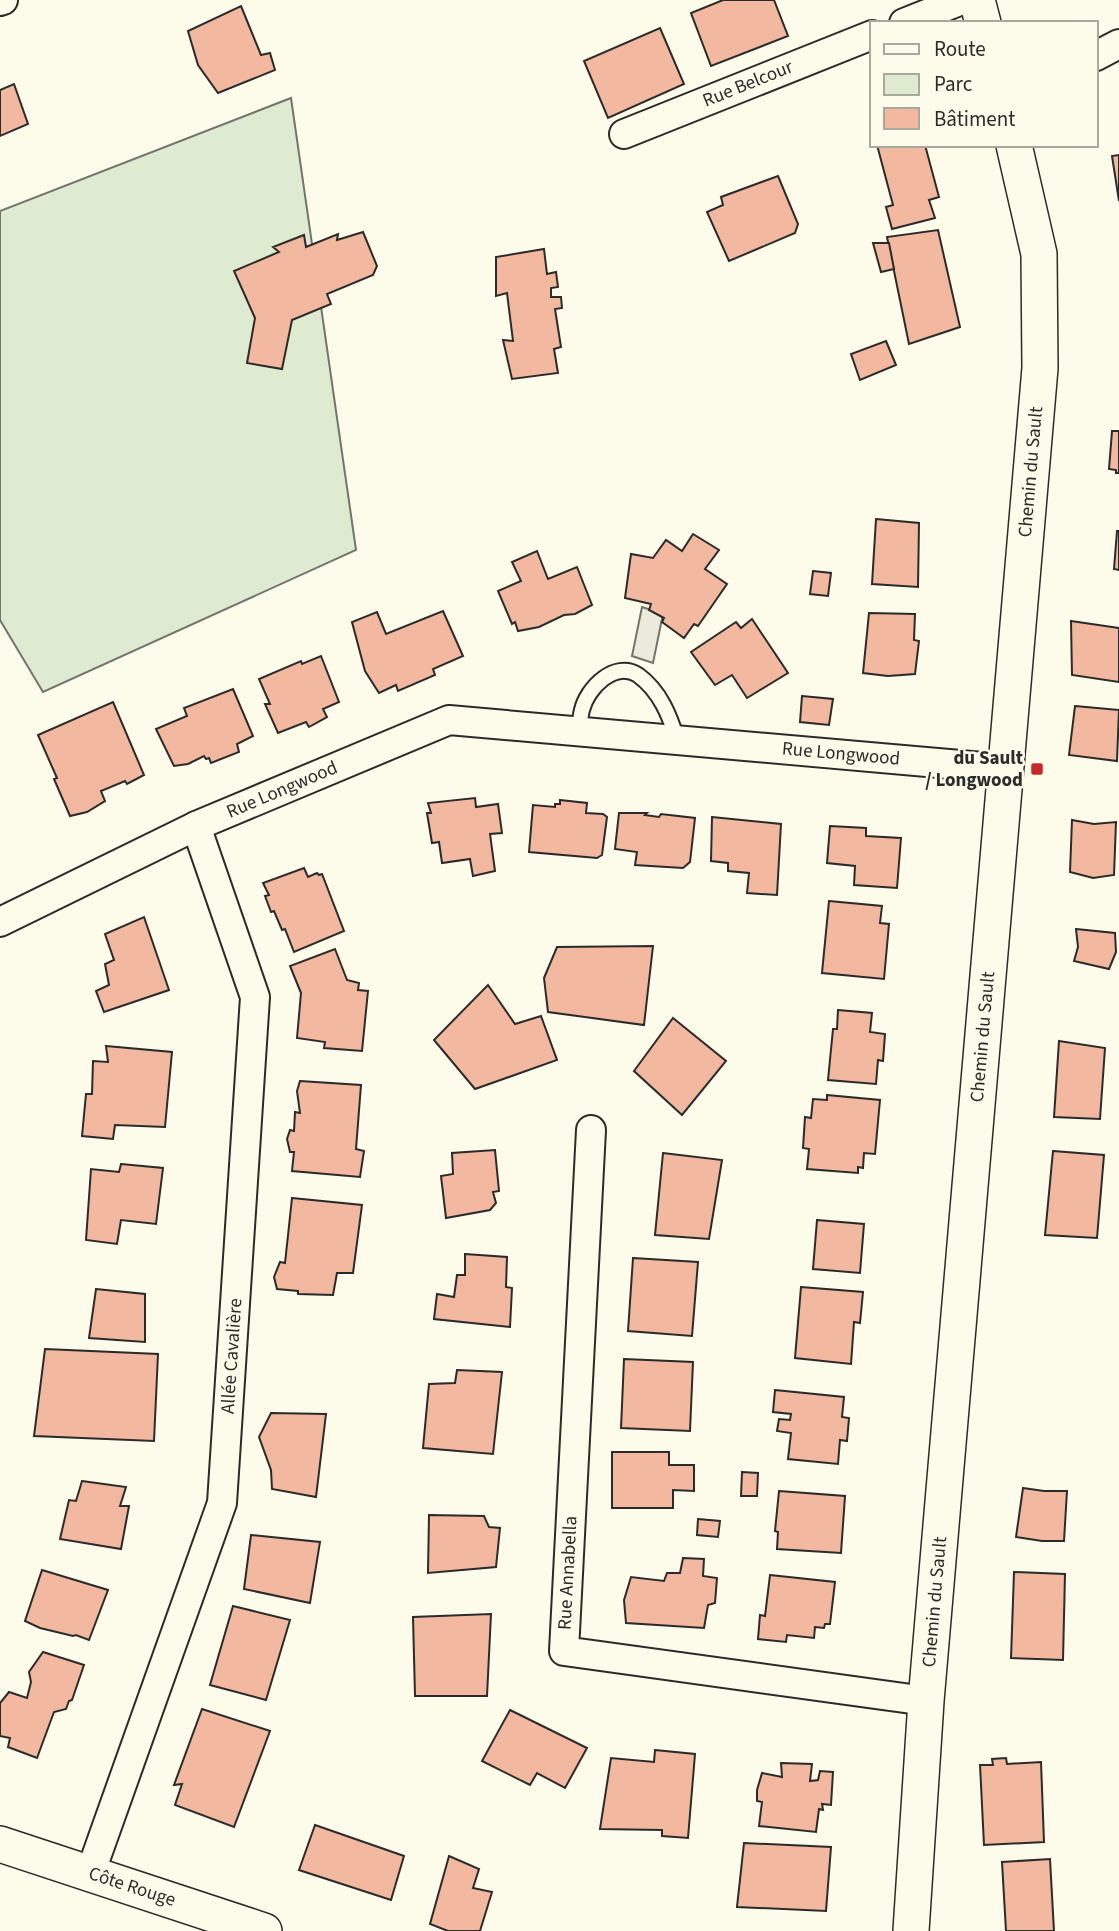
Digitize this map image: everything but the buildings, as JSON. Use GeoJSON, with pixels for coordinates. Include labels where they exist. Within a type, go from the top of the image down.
{"type":"FeatureCollection","features":[{"type":"Feature","properties":{"kind":"street"},"geometry":{"type":"LineString","coordinates":[[909,21],[962,0]]}},
{"type":"Feature","properties":{"kind":"street"},"geometry":{"type":"LineString","coordinates":[[977,0],[982,21]]}},
{"type":"Feature","properties":{"kind":"street","name":"Rue Belcour"},"geometry":{"type":"LineString","coordinates":[[624,134],[870,37]]}},
{"type":"Feature","properties":{"kind":"street"},"geometry":{"type":"LineString","coordinates":[[1098,55],[1119,44]]}},
{"type":"Feature","properties":{"kind":"street","name":"Chemin du Sault"},"geometry":{"type":"LineString","coordinates":[[911,1931],[926,1702],[1040,368],[1039,254],[1014,147]]}},
{"type":"Feature","properties":{"kind":"street","name":"Rue Longwood"},"geometry":{"type":"LineString","coordinates":[[0,922],[196,826],[449,720],[1006,769]]}},
{"type":"Feature","properties":{"kind":"street","name":"Allée Cavalière"},"geometry":{"type":"LineString","coordinates":[[90,1874],[222,1503],[255,997],[196,826]]}},
{"type":"Feature","properties":{"kind":"street","name":"Rue Annabella"},"geometry":{"type":"LineString","coordinates":[[591,1130],[564,1651],[926,1702]]}},
{"type":"Feature","properties":{"kind":"street","name":"Côte Rouge"},"geometry":{"type":"LineString","coordinates":[[0,1844],[264,1931]]}},
{"type":"Feature","properties":{"kind":"lane"},"geometry":{"type":"LineString","coordinates":[[579,732],[582,708],[596,684],[615,671],[635,673],[653,688],[670,716],[677,740]]}},
{"type":"Feature","properties":{"kind":"green space"},"geometry":{"type":"Polygon","coordinates":[[[291,98],[356,550],[43,692],[0,620],[0,211],[291,98]]]}},
{"type":"Feature","properties":{"kind":"shaded area"},"geometry":{"type":"Polygon","coordinates":[[[642,607],[663,614],[653,663],[632,656],[642,607]]]}},
{"type":"Feature","properties":{"kind":"place","name":"du Sault / Longwood"},"geometry":{"type":"Point","coordinates":[1037,769]}}]}
